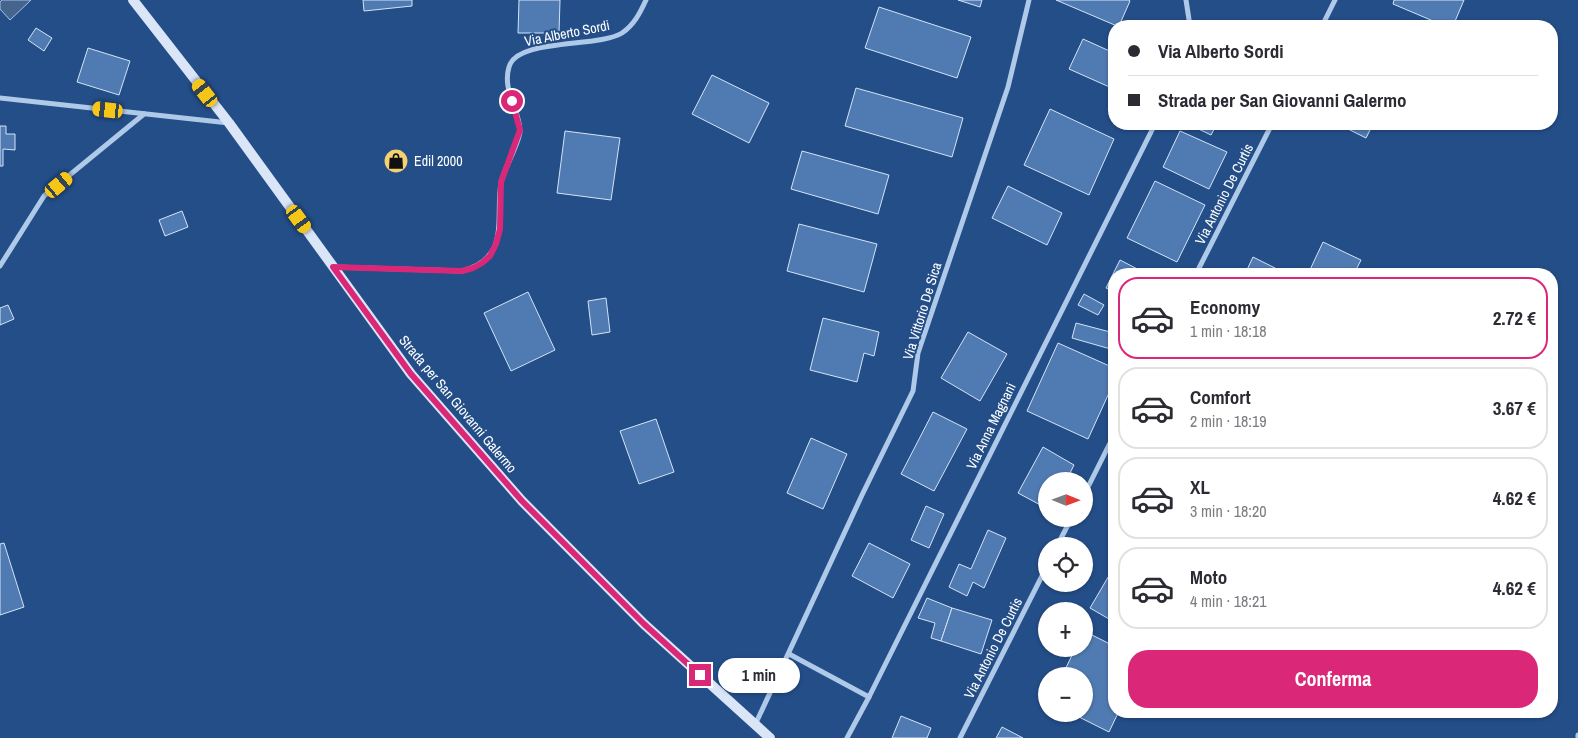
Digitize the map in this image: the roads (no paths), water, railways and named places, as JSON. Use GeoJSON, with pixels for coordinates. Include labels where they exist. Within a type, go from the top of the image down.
{"type":"FeatureCollection","features":[{"type":"Feature","properties":{"kind":"main road","name":"Strada per San Giovanni Galermo"},"geometry":{"type":"LineString","coordinates":[[133,0],[229,124],[411,374],[522,501],[644,624],[770,738]]}},
{"type":"Feature","properties":{"kind":"street","name":"Via Alberto Sordi"},"geometry":{"type":"LineString","coordinates":[[333,267],[462,271],[482,263],[490,256],[496,244],[500,229],[501,182],[520,130],[508,86],[507,74],[509,64],[514,58],[525,51],[616,36],[633,24],[646,0]]}},
{"type":"Feature","properties":{"kind":"street","name":"Via Vittorio De Sica"},"geometry":{"type":"LineString","coordinates":[[755,726],[862,495],[913,392],[918,353],[1008,87],[1029,0]]}},
{"type":"Feature","properties":{"kind":"street"},"geometry":{"type":"LineString","coordinates":[[1186,0],[1189,20]]}},
{"type":"Feature","properties":{"kind":"street"},"geometry":{"type":"LineString","coordinates":[[1325,20],[1335,0]]}},
{"type":"Feature","properties":{"kind":"street"},"geometry":{"type":"LineString","coordinates":[[0,98],[229,124]]}},
{"type":"Feature","properties":{"kind":"street"},"geometry":{"type":"LineString","coordinates":[[0,266],[44,196],[144,114]]}},
{"type":"Feature","properties":{"kind":"street","name":"Via Anna Magnani"},"geometry":{"type":"LineString","coordinates":[[847,738],[1152,130]]}},
{"type":"Feature","properties":{"kind":"street","name":"Via Antonio De Curtis"},"geometry":{"type":"LineString","coordinates":[[1199,268],[1269,130]]}},
{"type":"Feature","properties":{"kind":"street"},"geometry":{"type":"LineString","coordinates":[[1093,477],[1108,448]]}},
{"type":"Feature","properties":{"kind":"street","name":"Via Antonio De Curtis"},"geometry":{"type":"LineString","coordinates":[[960,738],[1038,584]]}},
{"type":"Feature","properties":{"kind":"street"},"geometry":{"type":"LineString","coordinates":[[789,654],[869,697]]}},
{"type":"Feature","properties":{"kind":"water"},"geometry":{"type":"Polygon","coordinates":[[[2,0],[31,0],[10,20],[0,9],[0,2],[2,0]]]}},
{"type":"Feature","properties":{"kind":"place","name":"Edil 2000"},"geometry":{"type":"Point","coordinates":[396,161]}}]}
